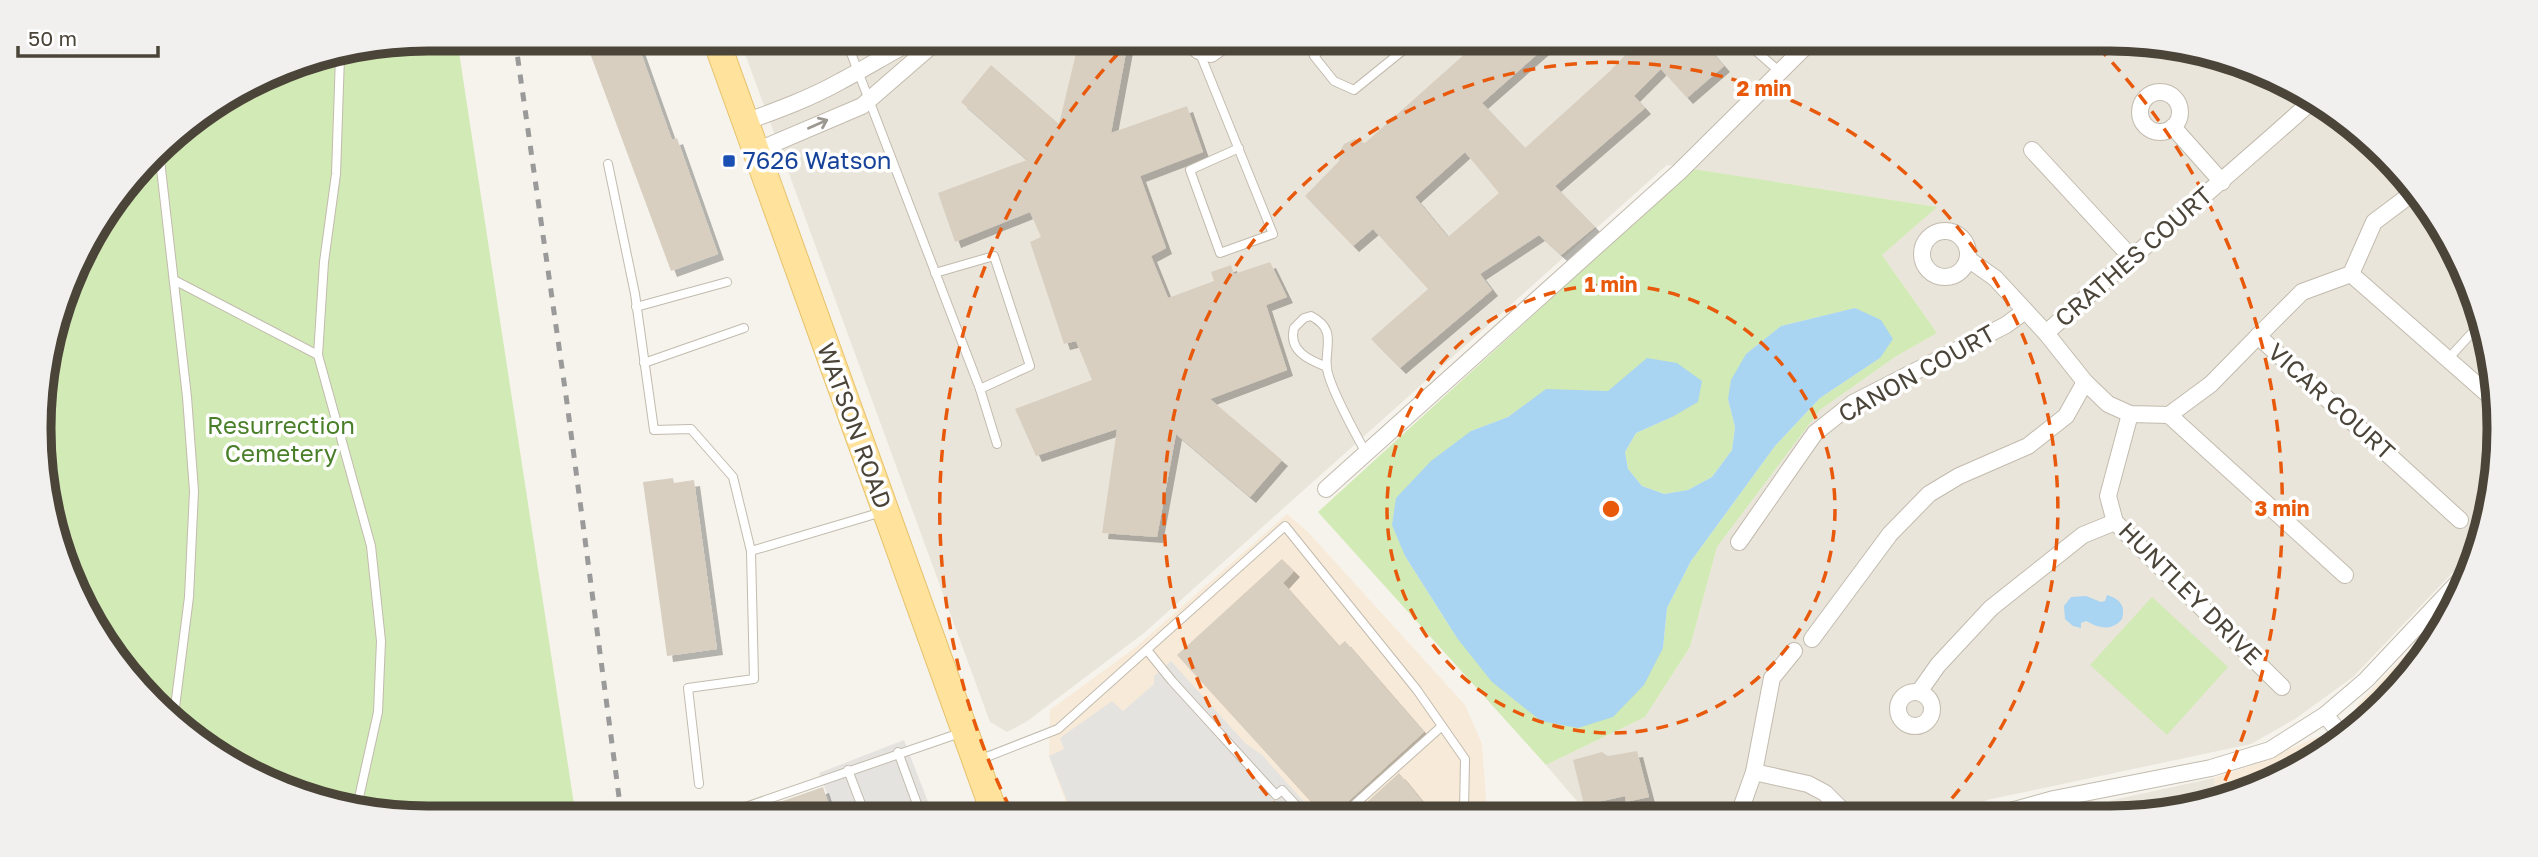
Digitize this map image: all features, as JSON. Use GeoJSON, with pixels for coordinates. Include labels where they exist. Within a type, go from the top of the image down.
{"type":"FeatureCollection","features":[{"type":"Feature","properties":{"kind":"main road","name":"WATSON ROAD"},"geometry":{"type":"LineString","coordinates":[[720,51],[992,806]]}},
{"type":"Feature","properties":{"kind":"street"},"geometry":{"type":"LineString","coordinates":[[745,122],[784,108],[895,51]]}},
{"type":"Feature","properties":{"kind":"street"},"geometry":{"type":"LineString","coordinates":[[755,151],[862,106],[925,51]]}},
{"type":"Feature","properties":{"kind":"street"},"geometry":{"type":"LineString","coordinates":[[1326,489],[1679,172],[1801,51]]}},
{"type":"Feature","properties":{"kind":"street","name":"CRATHES COURT"},"geometry":{"type":"LineString","coordinates":[[2046,333],[2306,106]]}},
{"type":"Feature","properties":{"kind":"street","name":"CRATHES COURT"},"geometry":{"type":"LineString","coordinates":[[2173,127],[2222,182]]}},
{"type":"Feature","properties":{"kind":"street"},"geometry":{"type":"LineString","coordinates":[[2032,150],[2131,257]]}},
{"type":"Feature","properties":{"kind":"street"},"geometry":{"type":"LineString","coordinates":[[2258,336],[2302,292],[2351,274],[2374,222],[2407,197]]}},
{"type":"Feature","properties":{"kind":"street"},"geometry":{"type":"LineString","coordinates":[[1968,259],[1995,278],[2046,333],[2085,382],[2108,404],[2130,414],[2169,415],[2345,575]]}},
{"type":"Feature","properties":{"kind":"street"},"geometry":{"type":"LineString","coordinates":[[2351,274],[2485,392]]}},
{"type":"Feature","properties":{"kind":"street","name":"CANON COURT"},"geometry":{"type":"LineString","coordinates":[[1739,542],[1815,433],[1853,403],[2006,325],[2025,311]]}},
{"type":"Feature","properties":{"kind":"street","name":"VICAR COURT"},"geometry":{"type":"LineString","coordinates":[[2169,415],[2211,384],[2258,336],[2460,520]]}},
{"type":"Feature","properties":{"kind":"street"},"geometry":{"type":"LineString","coordinates":[[1812,639],[1890,534],[1928,494],[1959,476],[2028,446],[2066,416],[2085,382]]}},
{"type":"Feature","properties":{"kind":"street","name":"HUNTLEY DRIVE"},"geometry":{"type":"LineString","coordinates":[[2130,414],[2108,496],[2115,522],[2282,687]]}},
{"type":"Feature","properties":{"kind":"street"},"geometry":{"type":"LineString","coordinates":[[1919,692],[1938,665],[1991,608],[2083,535],[2115,522]]}},
{"type":"Feature","properties":{"kind":"street"},"geometry":{"type":"LineString","coordinates":[[2029,806],[2211,768],[2270,750],[2325,715],[2366,680],[2450,591]]}},
{"type":"Feature","properties":{"kind":"street"},"geometry":{"type":"LineString","coordinates":[[1743,806],[1754,772],[1772,678],[1794,651]]}},
{"type":"Feature","properties":{"kind":"street"},"geometry":{"type":"LineString","coordinates":[[2325,715],[2337,729]]}},
{"type":"Feature","properties":{"kind":"street"},"geometry":{"type":"LineString","coordinates":[[1754,772],[1808,784],[1825,793],[1838,806]]}},
{"type":"Feature","properties":{"kind":"lane"},"geometry":{"type":"LineString","coordinates":[[850,51],[980,389],[997,444]]}},
{"type":"Feature","properties":{"kind":"lane"},"geometry":{"type":"LineString","coordinates":[[1195,51],[1239,148],[1273,234],[1220,253],[1190,170],[1239,148]]}},
{"type":"Feature","properties":{"kind":"lane"},"geometry":{"type":"LineString","coordinates":[[1320,51],[1314,57],[1334,81],[1354,90],[1402,51]]}},
{"type":"Feature","properties":{"kind":"lane"},"geometry":{"type":"LineString","coordinates":[[1756,51],[1780,72]]}},
{"type":"Feature","properties":{"kind":"lane"},"geometry":{"type":"LineString","coordinates":[[340,62],[336,174],[324,262],[318,355],[371,546],[381,641],[378,712],[359,800]]}},
{"type":"Feature","properties":{"kind":"lane"},"geometry":{"type":"LineString","coordinates":[[160,162],[187,397],[194,491],[189,597],[175,709]]}},
{"type":"Feature","properties":{"kind":"lane"},"geometry":{"type":"LineString","coordinates":[[608,164],[636,307],[654,430],[691,429],[733,477],[751,551],[754,679],[688,688],[699,784]]}},
{"type":"Feature","properties":{"kind":"lane"},"geometry":{"type":"LineString","coordinates":[[935,273],[994,257],[1030,366],[980,389]]}},
{"type":"Feature","properties":{"kind":"lane"},"geometry":{"type":"LineString","coordinates":[[174,280],[318,355]]}},
{"type":"Feature","properties":{"kind":"lane"},"geometry":{"type":"LineString","coordinates":[[636,307],[727,282]]}},
{"type":"Feature","properties":{"kind":"lane"},"geometry":{"type":"LineString","coordinates":[[1327,367],[1303,355],[1293,344],[1294,328],[1304,318],[1311,316],[1325,326],[1328,337],[1327,367],[1366,453]]}},
{"type":"Feature","properties":{"kind":"lane"},"geometry":{"type":"LineString","coordinates":[[645,363],[744,328]]}},
{"type":"Feature","properties":{"kind":"lane"},"geometry":{"type":"LineString","coordinates":[[2448,359],[2474,331]]}},
{"type":"Feature","properties":{"kind":"lane"},"geometry":{"type":"LineString","coordinates":[[751,551],[885,511]]}},
{"type":"Feature","properties":{"kind":"lane"},"geometry":{"type":"LineString","coordinates":[[976,761],[1058,729],[1285,526],[1417,690],[1465,759],[1464,806]]}},
{"type":"Feature","properties":{"kind":"lane"},"geometry":{"type":"LineString","coordinates":[[1147,650],[1276,795],[1282,790],[1297,806]]}},
{"type":"Feature","properties":{"kind":"lane"},"geometry":{"type":"LineString","coordinates":[[1353,806],[1442,726]]}},
{"type":"Feature","properties":{"kind":"lane"},"geometry":{"type":"LineString","coordinates":[[748,806],[965,731]]}},
{"type":"Feature","properties":{"kind":"lane"},"geometry":{"type":"LineString","coordinates":[[898,752],[918,806]]}},
{"type":"Feature","properties":{"kind":"lane"},"geometry":{"type":"LineString","coordinates":[[848,770],[862,806]]}},
{"type":"Feature","properties":{"kind":"shaded area"},"geometry":{"type":"Polygon","coordinates":[[[744,51],[2110,51],[2159,54],[2231,71],[2277,90],[2319,114],[2359,144],[2394,179],[2437,240],[2458,284],[2474,331],[2484,379],[2486,453],[2480,502],[2462,563],[2353,677],[2295,719],[2251,744],[1987,800],[1975,806],[1581,806],[1546,765],[1645,717],[1690,647],[1717,547],[1820,410],[1895,357],[1937,333],[1882,255],[1936,207],[1667,165],[1144,633],[1026,722],[1007,732],[990,722],[744,51]]]}},
{"type":"Feature","properties":{"kind":"shaded area"},"geometry":{"type":"Polygon","coordinates":[[[1287,514],[1307,531],[1465,705],[1482,744],[1486,806],[1067,806],[1049,756],[1050,710],[1136,647],[1287,514]]]}},
{"type":"Feature","properties":{"kind":"shaded area"},"geometry":{"type":"Polygon","coordinates":[[[2427,632],[2394,678],[2353,718],[2358,704],[2427,632]]]}},
{"type":"Feature","properties":{"kind":"shaded area"},"geometry":{"type":"Polygon","coordinates":[[[1171,661],[1245,743],[1262,755],[1308,806],[1069,806],[1049,756],[1064,749],[1060,738],[1112,701],[1123,711],[1154,684],[1154,676],[1171,661]]]}},
{"type":"Feature","properties":{"kind":"shaded area"},"geometry":{"type":"Polygon","coordinates":[[[2319,736],[2324,739],[2277,767],[2216,790],[2214,778],[2259,763],[2319,736]]]}},
{"type":"Feature","properties":{"kind":"shaded area"},"geometry":{"type":"Polygon","coordinates":[[[904,740],[930,806],[832,806],[819,773],[904,740]]]}},
{"type":"Feature","properties":{"kind":"shaded area"},"geometry":{"type":"Polygon","coordinates":[[[2214,778],[2216,790],[2183,799],[2134,805],[2085,806],[2214,778]]]}},
{"type":"Feature","properties":{"kind":"green space","name":"Resurrection Cemetery"},"geometry":{"type":"Polygon","coordinates":[[[459,51],[574,806],[428,806],[355,799],[284,777],[219,743],[161,696],[114,638],[90,596],[71,550],[54,478],[51,428],[54,379],[71,307],[101,240],[144,179],[161,161],[179,144],[240,101],[307,71],[379,54],[459,51]]]}},
{"type":"Feature","properties":{"kind":"green space"},"geometry":{"type":"Polygon","coordinates":[[[1693,169],[1937,207],[1882,255],[1937,333],[1895,357],[1820,410],[1717,547],[1690,647],[1645,717],[1546,765],[1318,512],[1693,169]],[[1856,308],[1781,326],[1746,354],[1728,399],[1735,427],[1732,450],[1712,477],[1688,490],[1664,494],[1642,486],[1628,469],[1625,452],[1636,433],[1672,417],[1648,358],[1609,391],[1546,390],[1508,417],[1471,431],[1405,556],[1457,638],[1663,648],[1667,608],[1691,561],[1775,446],[1820,398],[1880,358],[1856,308]]]}},
{"type":"Feature","properties":{"kind":"green space"},"geometry":{"type":"Polygon","coordinates":[[[2152,597],[2228,667],[2167,735],[2090,665],[2152,597]]]}},
{"type":"Feature","properties":{"kind":"water"},"geometry":{"type":"Polygon","coordinates":[[[1855,308],[1881,320],[1893,339],[1880,358],[1820,398],[1775,446],[1691,561],[1667,608],[1663,648],[1644,685],[1613,717],[1578,728],[1541,721],[1492,682],[1457,638],[1405,556],[1392,525],[1396,498],[1431,461],[1471,431],[1508,417],[1546,389],[1608,391],[1647,358],[1677,363],[1702,381],[1698,402],[1636,433],[1625,452],[1628,469],[1642,486],[1664,494],[1688,490],[1712,477],[1732,450],[1735,427],[1728,399],[1731,380],[1746,354],[1781,326],[1855,308]]]}},
{"type":"Feature","properties":{"kind":"water"},"geometry":{"type":"Polygon","coordinates":[[[2107,595],[2119,601],[2122,607],[2122,619],[2114,626],[2100,627],[2086,621],[2081,623],[2081,628],[2073,626],[2065,619],[2064,606],[2071,597],[2086,596],[2101,602],[2105,601],[2107,595]]]}},
{"type":"Feature","properties":{"kind":"building"},"geometry":{"type":"Polygon","coordinates":[[[589,51],[640,51],[672,140],[677,138],[718,254],[671,271],[589,51]]]}},
{"type":"Feature","properties":{"kind":"building"},"geometry":{"type":"Polygon","coordinates":[[[1077,51],[1126,51],[1111,133],[1187,106],[1203,152],[1140,176],[1166,248],[1151,256],[1168,298],[1214,281],[1211,272],[1231,265],[1234,274],[1270,262],[1287,297],[1266,305],[1287,370],[1210,399],[1282,460],[1250,497],[1176,434],[1157,537],[1102,533],[1117,429],[1036,456],[1015,409],[1092,380],[1076,341],[1064,344],[1030,242],[1041,237],[1030,212],[955,242],[938,193],[1027,160],[961,102],[991,65],[1059,124],[1077,51]]]}},
{"type":"Feature","properties":{"kind":"building"},"geometry":{"type":"Polygon","coordinates":[[[1468,51],[1541,51],[1482,103],[1525,148],[1629,51],[1711,51],[1724,66],[1687,98],[1661,69],[1634,96],[1645,108],[1555,186],[1595,227],[1561,255],[1539,235],[1480,274],[1492,290],[1400,368],[1371,339],[1428,289],[1373,229],[1353,246],[1305,196],[1339,161],[1344,144],[1355,139],[1365,143],[1468,51]],[[1465,152],[1415,197],[1448,237],[1499,193],[1465,152]]]}},
{"type":"Feature","properties":{"kind":"building"},"geometry":{"type":"Polygon","coordinates":[[[673,478],[674,483],[694,480],[717,649],[667,656],[643,482],[673,478]]]}},
{"type":"Feature","properties":{"kind":"building"},"geometry":{"type":"Polygon","coordinates":[[[1282,559],[1294,571],[1283,583],[1339,646],[1345,641],[1424,732],[1343,806],[1315,806],[1177,655],[1282,559]]]}},
{"type":"Feature","properties":{"kind":"building"},"geometry":{"type":"Polygon","coordinates":[[[1637,751],[1649,797],[1626,802],[1625,796],[1584,805],[1573,760],[1602,752],[1608,756],[1637,751]]]}},
{"type":"Feature","properties":{"kind":"building"},"geometry":{"type":"Polygon","coordinates":[[[1399,773],[1426,806],[1363,806],[1399,773]]]}},
{"type":"Feature","properties":{"kind":"building"},"geometry":{"type":"Polygon","coordinates":[[[823,787],[829,806],[768,806],[823,787]]]}},
{"type":"Feature","properties":{"kind":"railway"},"geometry":{"type":"LineString","coordinates":[[517,51],[620,806]]}},
{"type":"Feature","properties":{"kind":"place","name":"7626 Watson"},"geometry":{"type":"Point","coordinates":[729,161]}}]}
